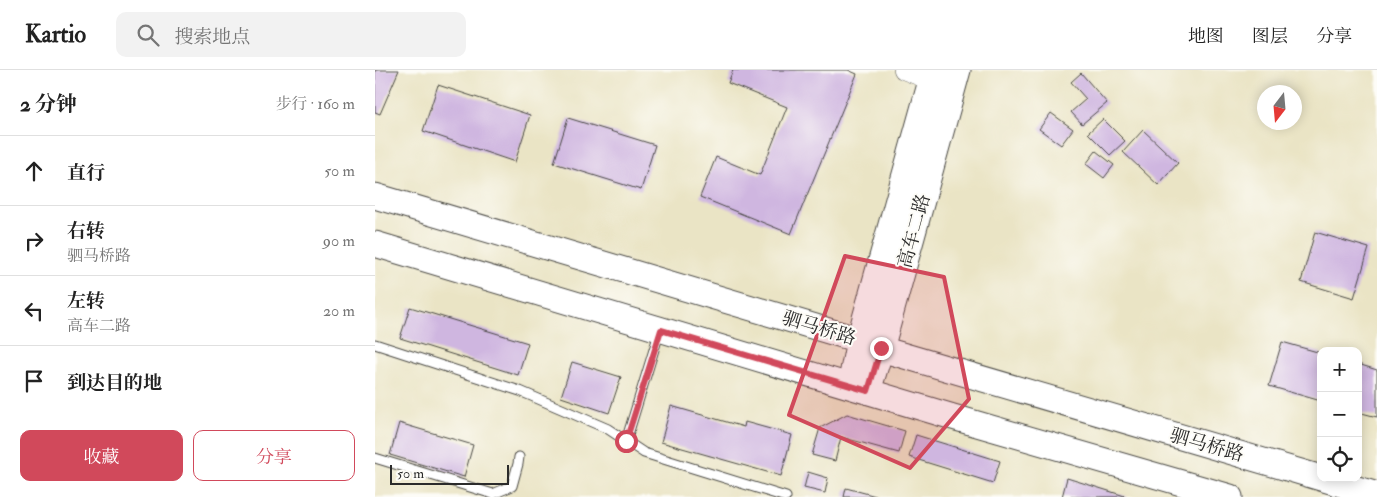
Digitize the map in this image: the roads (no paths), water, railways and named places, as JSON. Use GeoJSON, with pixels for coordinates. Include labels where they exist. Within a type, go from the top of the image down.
{"type":"FeatureCollection","features":[{"type":"Feature","properties":{"kind":"main road","name":"高车二路"},"geometry":{"type":"LineString","coordinates":[[870,344],[958,70]]}},
{"type":"Feature","properties":{"kind":"main road","name":"高车二路"},"geometry":{"type":"LineString","coordinates":[[859,389],[933,76]]}},
{"type":"Feature","properties":{"kind":"main road","name":"驷马桥路"},"geometry":{"type":"LineString","coordinates":[[375,196],[1317,477]]}},
{"type":"Feature","properties":{"kind":"main road"},"geometry":{"type":"LineString","coordinates":[[375,244],[859,389],[1230,497]]}},
{"type":"Feature","properties":{"kind":"main road","name":"驷马桥路"},"geometry":{"type":"LineString","coordinates":[[1334,482],[1377,495]]}},
{"type":"Feature","properties":{"kind":"street"},"geometry":{"type":"LineString","coordinates":[[903,70],[933,76]]}},
{"type":"Feature","properties":{"kind":"lane"},"geometry":{"type":"LineString","coordinates":[[626,441],[661,330]]}},
{"type":"Feature","properties":{"kind":"lane"},"geometry":{"type":"LineString","coordinates":[[375,344],[520,391],[608,429],[644,453],[786,497]]}},
{"type":"Feature","properties":{"kind":"lane"},"geometry":{"type":"LineString","coordinates":[[375,458],[493,494],[511,486],[519,457]]}}]}
